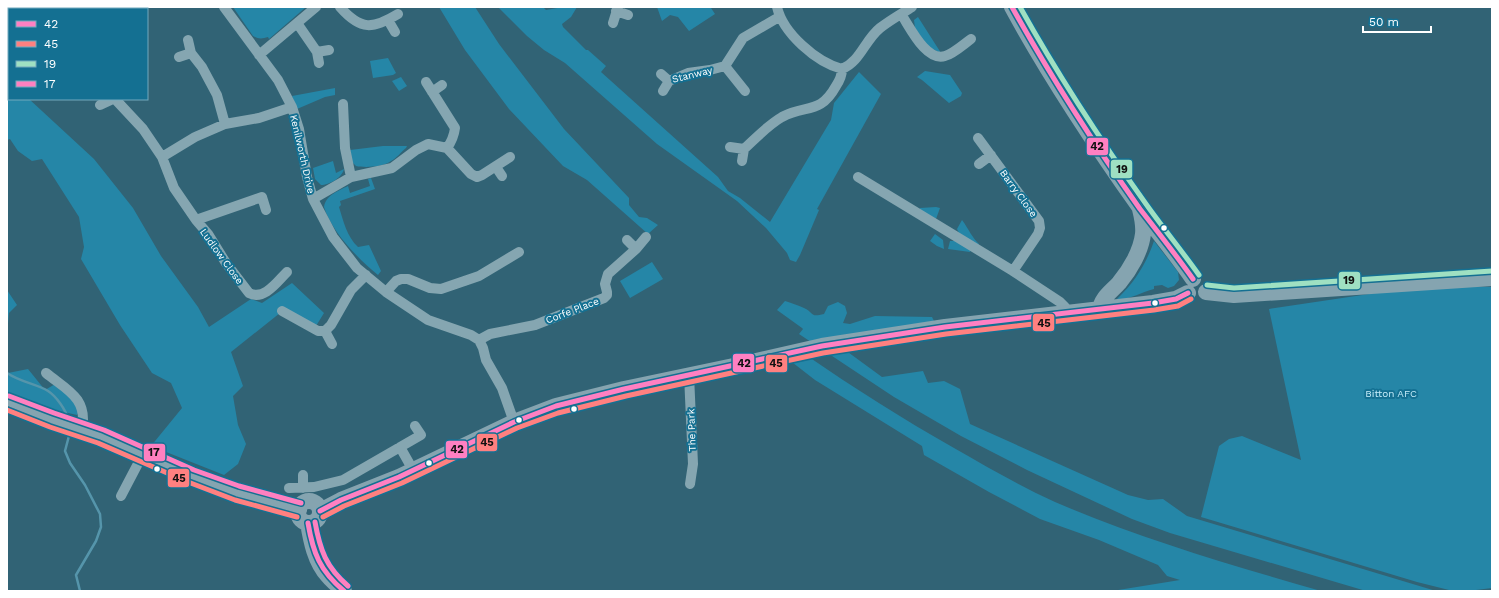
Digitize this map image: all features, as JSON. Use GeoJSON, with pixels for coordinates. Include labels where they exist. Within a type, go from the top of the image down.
{"type":"FeatureCollection","features":[{"type":"Feature","properties":{"kind":"main road"},"geometry":{"type":"LineString","coordinates":[[1012,7],[1052,77],[1140,209],[1176,254],[1191,286]]}},
{"type":"Feature","properties":{"kind":"main road"},"geometry":{"type":"LineString","coordinates":[[1100,310],[1100,305],[1103,299],[1119,283],[1128,270],[1139,247],[1143,235],[1143,223],[1140,209]]}},
{"type":"Feature","properties":{"kind":"main road"},"geometry":{"type":"LineString","coordinates":[[344,591],[327,575],[319,564],[303,517],[301,505],[308,502],[315,503],[320,511],[341,500],[413,470],[514,422],[556,406],[624,389],[822,346],[945,326],[1066,314],[1176,299],[1198,278],[1204,280],[1207,287],[1206,292],[1234,295],[1492,278]]}},
{"type":"Feature","properties":{"kind":"main road"},"geometry":{"type":"LineString","coordinates":[[7,403],[101,436],[191,476],[303,517]]}},
{"type":"Feature","properties":{"kind":"street","name":"Kenilworth Drive"},"geometry":{"type":"LineString","coordinates":[[224,7],[278,80],[292,107],[299,129],[307,178],[314,200],[333,237],[357,268],[386,292],[428,320],[470,335],[478,340]]}},
{"type":"Feature","properties":{"kind":"street"},"geometry":{"type":"LineString","coordinates":[[259,55],[316,7]]}},
{"type":"Feature","properties":{"kind":"street"},"geometry":{"type":"LineString","coordinates":[[340,7],[348,16],[356,22],[364,25],[382,23],[398,14]]}},
{"type":"Feature","properties":{"kind":"street"},"geometry":{"type":"LineString","coordinates":[[777,7],[779,17],[802,46],[827,64],[842,69],[854,62],[868,41],[880,28],[912,7]]}},
{"type":"Feature","properties":{"kind":"street"},"geometry":{"type":"LineString","coordinates":[[613,23],[617,9],[628,15]]}},
{"type":"Feature","properties":{"kind":"street"},"geometry":{"type":"LineString","coordinates":[[901,14],[923,47],[930,54],[936,57],[945,56],[971,39]]}},
{"type":"Feature","properties":{"kind":"street","name":"Stanway"},"geometry":{"type":"LineString","coordinates":[[661,74],[669,82],[688,73],[725,66],[743,38],[779,17]]}},
{"type":"Feature","properties":{"kind":"street"},"geometry":{"type":"LineString","coordinates":[[388,20],[395,32]]}},
{"type":"Feature","properties":{"kind":"street"},"geometry":{"type":"LineString","coordinates":[[296,23],[317,52],[319,63]]}},
{"type":"Feature","properties":{"kind":"street"},"geometry":{"type":"LineString","coordinates":[[188,40],[191,53],[202,67],[218,94],[224,124]]}},
{"type":"Feature","properties":{"kind":"street"},"geometry":{"type":"LineString","coordinates":[[317,52],[328,50]]}},
{"type":"Feature","properties":{"kind":"street"},"geometry":{"type":"LineString","coordinates":[[179,56],[191,53]]}},
{"type":"Feature","properties":{"kind":"street","name":"Stanway"},"geometry":{"type":"LineString","coordinates":[[725,66],[745,92]]}},
{"type":"Feature","properties":{"kind":"street"},"geometry":{"type":"LineString","coordinates":[[742,161],[744,149],[783,116],[813,108],[824,102],[833,92],[842,75],[842,69]]}},
{"type":"Feature","properties":{"kind":"street"},"geometry":{"type":"LineString","coordinates":[[426,82],[455,128],[452,142],[447,148]]}},
{"type":"Feature","properties":{"kind":"street"},"geometry":{"type":"LineString","coordinates":[[663,91],[669,82]]}},
{"type":"Feature","properties":{"kind":"street"},"geometry":{"type":"LineString","coordinates":[[432,92],[442,85]]}},
{"type":"Feature","properties":{"kind":"street","name":"Ludlow Close"},"geometry":{"type":"LineString","coordinates":[[100,105],[112,100]]}},
{"type":"Feature","properties":{"kind":"street","name":"Ludlow Close"},"geometry":{"type":"LineString","coordinates":[[115,100],[143,129],[162,157],[174,188],[196,220],[208,234],[226,263],[249,293],[253,295],[260,295],[266,292],[287,272]]}},
{"type":"Feature","properties":{"kind":"street"},"geometry":{"type":"LineString","coordinates":[[342,104],[345,148],[351,177]]}},
{"type":"Feature","properties":{"kind":"street"},"geometry":{"type":"LineString","coordinates":[[162,157],[195,137],[224,124],[259,118],[292,107]]}},
{"type":"Feature","properties":{"kind":"street","name":"Barry Close"},"geometry":{"type":"LineString","coordinates":[[978,138],[1039,221],[1040,228],[1038,234],[1013,271]]}},
{"type":"Feature","properties":{"kind":"street"},"geometry":{"type":"LineString","coordinates":[[314,200],[351,177],[392,168],[422,146],[428,144],[447,148],[471,174],[477,177],[482,176],[510,157]]}},
{"type":"Feature","properties":{"kind":"street"},"geometry":{"type":"LineString","coordinates":[[730,147],[744,149]]}},
{"type":"Feature","properties":{"kind":"street"},"geometry":{"type":"LineString","coordinates":[[980,164],[991,155]]}},
{"type":"Feature","properties":{"kind":"street"},"geometry":{"type":"LineString","coordinates":[[496,167],[502,176]]}},
{"type":"Feature","properties":{"kind":"street"},"geometry":{"type":"LineString","coordinates":[[858,177],[1013,271],[1060,302],[1064,307],[1066,314]]}},
{"type":"Feature","properties":{"kind":"street","name":"Ludlow Close"},"geometry":{"type":"LineString","coordinates":[[196,220],[262,197],[266,210]]}},
{"type":"Feature","properties":{"kind":"street","name":"Corfe Place"},"geometry":{"type":"LineString","coordinates":[[478,340],[490,334],[535,325],[604,298],[607,295],[604,284],[608,274],[636,249],[646,237]]}},
{"type":"Feature","properties":{"kind":"street"},"geometry":{"type":"LineString","coordinates":[[627,240],[636,249]]}},
{"type":"Feature","properties":{"kind":"street"},"geometry":{"type":"LineString","coordinates":[[386,292],[396,281],[401,279],[408,279],[430,288],[441,289],[479,276],[519,252]]}},
{"type":"Feature","properties":{"kind":"street"},"geometry":{"type":"LineString","coordinates":[[282,311],[318,331],[325,331],[331,325],[351,290],[366,275]]}},
{"type":"Feature","properties":{"kind":"street"},"geometry":{"type":"LineString","coordinates":[[325,331],[332,344]]}},
{"type":"Feature","properties":{"kind":"street"},"geometry":{"type":"LineString","coordinates":[[478,340],[483,348],[486,360],[502,388],[514,422]]}},
{"type":"Feature","properties":{"kind":"street"},"geometry":{"type":"LineString","coordinates":[[46,374],[74,395],[82,406],[84,418],[78,428]]}},
{"type":"Feature","properties":{"kind":"street","name":"The Park"},"geometry":{"type":"LineString","coordinates":[[689,375],[693,464],[690,484]]}},
{"type":"Feature","properties":{"kind":"street"},"geometry":{"type":"LineString","coordinates":[[289,488],[302,488],[329,484],[343,480],[421,435],[415,426]]}},
{"type":"Feature","properties":{"kind":"street"},"geometry":{"type":"LineString","coordinates":[[400,447],[413,470]]}},
{"type":"Feature","properties":{"kind":"street"},"geometry":{"type":"LineString","coordinates":[[121,496],[143,454]]}},
{"type":"Feature","properties":{"kind":"street"},"geometry":{"type":"LineString","coordinates":[[302,488],[303,475]]}},
{"type":"Feature","properties":{"kind":"green space"},"geometry":{"type":"Polygon","coordinates":[[[233,7],[306,7],[269,39],[268,37],[257,38],[253,36],[233,7]]]}},
{"type":"Feature","properties":{"kind":"green space"},"geometry":{"type":"Polygon","coordinates":[[[439,7],[475,7],[499,44],[564,129],[629,198],[629,205],[639,217],[647,218],[658,225],[648,234],[587,180],[563,166],[509,109],[465,50],[439,7]]]}},
{"type":"Feature","properties":{"kind":"green space"},"geometry":{"type":"Polygon","coordinates":[[[498,7],[543,7],[546,10],[563,7],[577,7],[571,17],[562,24],[563,27],[586,50],[588,50],[606,66],[601,72],[718,177],[728,191],[740,198],[770,222],[831,120],[834,103],[859,72],[881,94],[817,209],[819,210],[796,262],[790,260],[787,253],[766,228],[737,201],[657,144],[565,63],[544,50],[527,36],[498,7]]]}},
{"type":"Feature","properties":{"kind":"green space"},"geometry":{"type":"Polygon","coordinates":[[[657,7],[708,7],[711,8],[715,14],[689,31],[678,17],[670,15],[662,21],[657,7]]]}},
{"type":"Feature","properties":{"kind":"green space"},"geometry":{"type":"Polygon","coordinates":[[[918,17],[941,53],[928,47],[915,28],[914,20],[918,17]]]}},
{"type":"Feature","properties":{"kind":"green space"},"geometry":{"type":"Polygon","coordinates":[[[388,58],[396,73],[393,75],[373,78],[370,61],[388,58]]]}},
{"type":"Feature","properties":{"kind":"green space"},"geometry":{"type":"Polygon","coordinates":[[[925,71],[950,75],[962,93],[961,96],[949,103],[917,77],[925,71]]]}},
{"type":"Feature","properties":{"kind":"green space"},"geometry":{"type":"Polygon","coordinates":[[[401,77],[407,86],[399,91],[392,81],[401,77]]]}},
{"type":"Feature","properties":{"kind":"green space"},"geometry":{"type":"Polygon","coordinates":[[[7,80],[8,100],[30,100],[94,159],[133,208],[161,256],[198,307],[209,327],[251,299],[262,303],[292,283],[324,313],[316,326],[285,309],[231,352],[243,386],[233,396],[238,425],[246,444],[238,464],[224,475],[151,446],[182,408],[171,383],[152,373],[120,325],[81,259],[84,247],[79,217],[42,159],[32,161],[18,151],[10,139],[7,140],[7,80]]]}},
{"type":"Feature","properties":{"kind":"green space"},"geometry":{"type":"Polygon","coordinates":[[[335,88],[335,95],[325,97],[297,109],[292,96],[335,88]]]}},
{"type":"Feature","properties":{"kind":"green space"},"geometry":{"type":"Polygon","coordinates":[[[383,146],[407,146],[395,158],[383,165],[360,167],[356,166],[352,162],[350,150],[383,146]]]}},
{"type":"Feature","properties":{"kind":"green space"},"geometry":{"type":"Polygon","coordinates":[[[333,161],[336,173],[344,169],[343,172],[335,180],[328,184],[321,185],[315,179],[313,168],[333,161]]]}},
{"type":"Feature","properties":{"kind":"green space"},"geometry":{"type":"Polygon","coordinates":[[[371,178],[375,189],[340,201],[341,205],[339,207],[346,228],[354,243],[358,247],[369,245],[381,271],[378,275],[346,244],[333,226],[324,207],[330,196],[348,186],[350,193],[370,186],[368,179],[371,178]]]}},
{"type":"Feature","properties":{"kind":"green space"},"geometry":{"type":"Polygon","coordinates":[[[920,208],[940,208],[936,219],[920,210],[920,208]]]}},
{"type":"Feature","properties":{"kind":"green space"},"geometry":{"type":"Polygon","coordinates":[[[962,220],[979,244],[978,246],[959,233],[957,229],[962,220]]]}},
{"type":"Feature","properties":{"kind":"green space"},"geometry":{"type":"Polygon","coordinates":[[[935,234],[943,240],[944,249],[930,241],[935,234]]]}},
{"type":"Feature","properties":{"kind":"green space"},"geometry":{"type":"Polygon","coordinates":[[[950,241],[955,241],[971,250],[970,252],[948,249],[950,241]]]}},
{"type":"Feature","properties":{"kind":"green space"},"geometry":{"type":"Polygon","coordinates":[[[1154,241],[1178,272],[1179,280],[1174,286],[1168,288],[1162,285],[1154,286],[1154,289],[1118,300],[1117,299],[1139,272],[1154,241]]]}},
{"type":"Feature","properties":{"kind":"green space"},"geometry":{"type":"Polygon","coordinates":[[[652,262],[663,279],[630,298],[620,281],[652,262]]]}},
{"type":"Feature","properties":{"kind":"green space","name":"Bitton AFC"},"geometry":{"type":"Polygon","coordinates":[[[1445,286],[1492,287],[1492,588],[1476,590],[1449,590],[1417,582],[1201,517],[1219,446],[1229,439],[1242,436],[1301,460],[1269,309],[1396,290],[1445,286]]]}},
{"type":"Feature","properties":{"kind":"green space"},"geometry":{"type":"Polygon","coordinates":[[[7,290],[17,305],[9,313],[7,334],[7,290]]]}},
{"type":"Feature","properties":{"kind":"green space"},"geometry":{"type":"Polygon","coordinates":[[[785,301],[802,307],[814,315],[824,314],[828,306],[838,302],[845,306],[847,313],[843,323],[850,324],[875,316],[932,317],[934,321],[811,342],[799,334],[803,329],[802,328],[777,310],[785,301]]]}},
{"type":"Feature","properties":{"kind":"green space"},"geometry":{"type":"Polygon","coordinates":[[[841,347],[882,377],[923,371],[928,383],[944,381],[960,389],[970,424],[1128,495],[1148,500],[1163,499],[1187,516],[1436,591],[1366,591],[1170,533],[1132,519],[1027,470],[961,436],[894,397],[823,350],[841,347]]]}},
{"type":"Feature","properties":{"kind":"green space"},"geometry":{"type":"Polygon","coordinates":[[[806,355],[879,403],[935,437],[1004,476],[1055,502],[1153,540],[1321,591],[1112,591],[1180,580],[1167,576],[1158,565],[1099,540],[1040,519],[924,455],[922,446],[815,380],[788,359],[806,355]]]}},
{"type":"Feature","properties":{"kind":"green space"},"geometry":{"type":"Polygon","coordinates":[[[28,369],[45,390],[57,383],[81,408],[77,415],[37,406],[7,395],[7,371],[8,373],[28,369]]]}},
{"type":"Feature","properties":{"kind":"waterway"},"geometry":{"type":"LineString","coordinates":[[7,373],[17,379],[51,393],[63,408],[68,419]]}},
{"type":"Feature","properties":{"kind":"waterway"},"geometry":{"type":"LineString","coordinates":[[70,432],[65,451],[70,463],[85,485],[100,514],[101,527],[96,541],[76,575],[80,591]]}},
{"type":"Feature","properties":{"kind":"transit line","name":"42"},"geometry":{"type":"LineString","coordinates":[[1012,7],[1073,110],[1106,160],[1140,209],[1193,279]]}},
{"type":"Feature","properties":{"kind":"transit line","name":"19"},"geometry":{"type":"LineString","coordinates":[[1020,7],[1049,58],[1096,132],[1146,204],[1199,275]]}},
{"type":"Feature","properties":{"kind":"transit line","name":"19"},"geometry":{"type":"LineString","coordinates":[[1207,285],[1234,288],[1492,271]]}},
{"type":"Feature","properties":{"kind":"transit line","name":"42"},"geometry":{"type":"LineString","coordinates":[[320,511],[341,500],[399,477],[514,422],[556,406],[624,389],[822,346],[945,327],[1153,303],[1176,299],[1188,293]]}},
{"type":"Feature","properties":{"kind":"transit line","name":"45"},"geometry":{"type":"LineString","coordinates":[[323,517],[344,506],[402,483],[517,428],[558,413],[626,396],[823,353],[946,334],[1154,310],[1178,306],[1191,299]]}},
{"type":"Feature","properties":{"kind":"transit line","name":"17"},"geometry":{"type":"LineString","coordinates":[[9,396],[104,430],[194,470],[239,486],[301,503]]}},
{"type":"Feature","properties":{"kind":"transit line","name":"45"},"geometry":{"type":"LineString","coordinates":[[7,410],[50,427],[98,443],[188,482],[235,500],[297,517]]}},
{"type":"Feature","properties":{"kind":"transit line","name":"17"},"geometry":{"type":"LineString","coordinates":[[315,522],[319,541],[329,565],[340,579],[348,586]]}},
{"type":"Feature","properties":{"kind":"transit line","name":"42"},"geometry":{"type":"LineString","coordinates":[[308,523],[312,543],[323,569],[344,591]]}}]}
